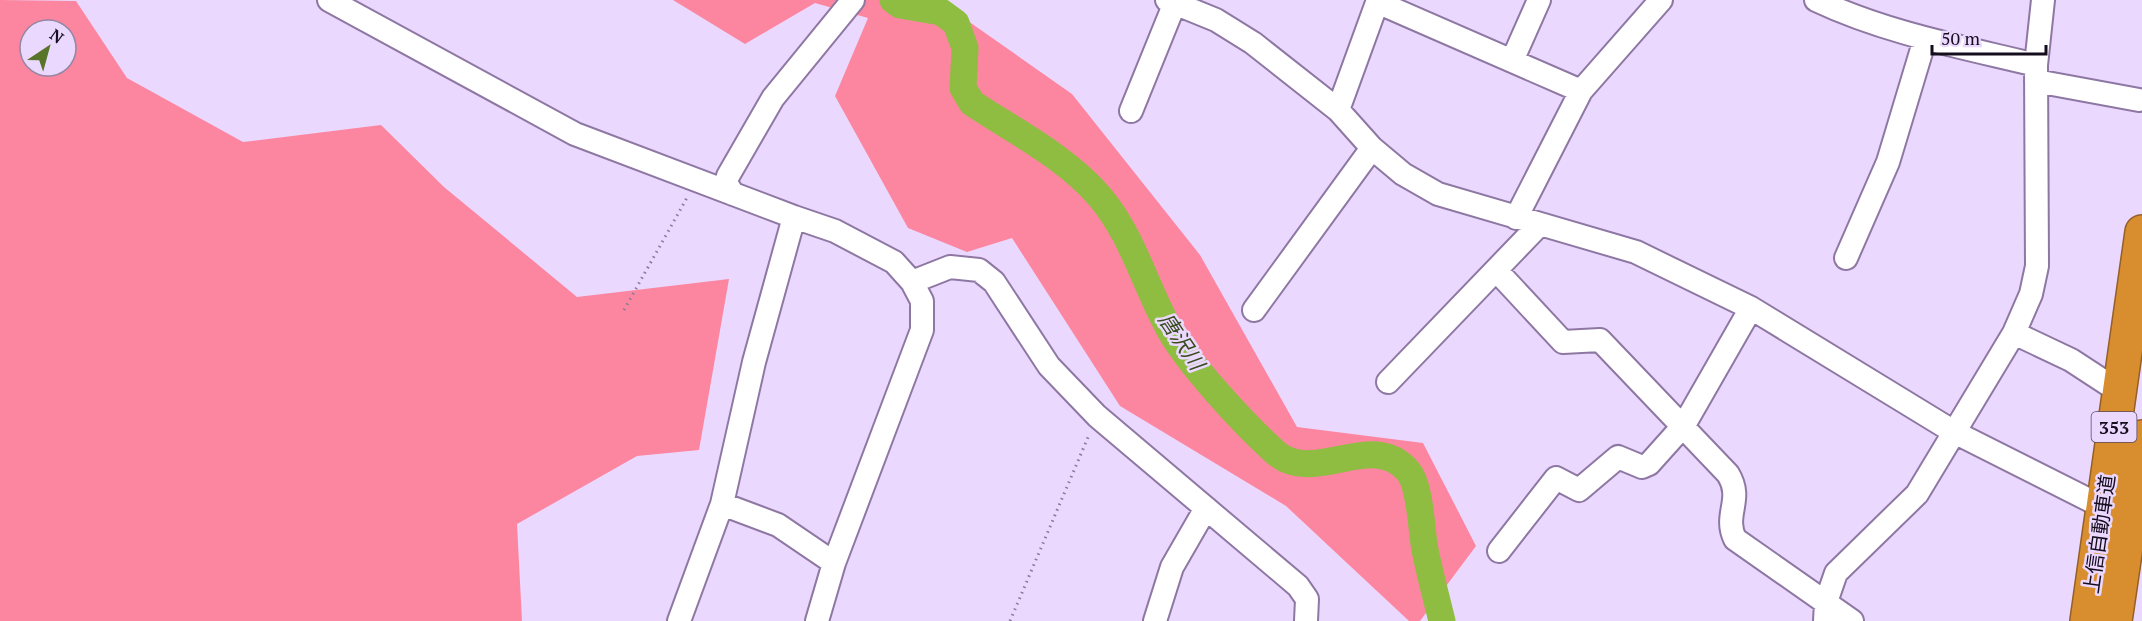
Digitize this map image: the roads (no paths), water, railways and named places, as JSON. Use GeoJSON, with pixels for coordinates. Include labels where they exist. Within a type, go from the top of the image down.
{"type":"FeatureCollection","features":[{"type":"Feature","properties":{"kind":"highway","name":"上信自動車道"},"geometry":{"type":"LineString","coordinates":[[2087,621],[2125,519],[2120,392],[2142,232]]}},
{"type":"Feature","properties":{"kind":"highway","name":"上信自動車道"},"geometry":{"type":"LineString","coordinates":[[2115,621],[2125,519],[2142,436]]}},
{"type":"Feature","properties":{"kind":"street"},"geometry":{"type":"LineString","coordinates":[[329,0],[575,134],[835,231],[894,262],[912,282],[922,301],[922,330],[834,563],[817,621]]}},
{"type":"Feature","properties":{"kind":"street"},"geometry":{"type":"LineString","coordinates":[[733,194],[726,183],[728,176],[773,98],[853,0]]}},
{"type":"Feature","properties":{"kind":"street"},"geometry":{"type":"LineString","coordinates":[[1512,61],[1539,0]]}},
{"type":"Feature","properties":{"kind":"street"},"geometry":{"type":"LineString","coordinates":[[1516,218],[1581,91],[1661,0]]}},
{"type":"Feature","properties":{"kind":"street"},"geometry":{"type":"LineString","coordinates":[[1816,0],[1845,14],[1925,39],[2036,73],[2139,100]]}},
{"type":"Feature","properties":{"kind":"street"},"geometry":{"type":"LineString","coordinates":[[1826,612],[1836,573],[1917,494],[2014,333],[2031,294],[2037,266],[2036,73],[2043,0]]}},
{"type":"Feature","properties":{"kind":"street"},"geometry":{"type":"LineString","coordinates":[[1131,111],[1173,1],[1216,20],[1253,43],[1338,110],[1372,148],[1404,174],[1438,194],[1636,252],[1751,308],[1954,432],[2125,519]]}},
{"type":"Feature","properties":{"kind":"street"},"geometry":{"type":"LineString","coordinates":[[1338,110],[1377,1],[1581,91]]}},
{"type":"Feature","properties":{"kind":"street"},"geometry":{"type":"LineString","coordinates":[[1846,258],[1888,162],[1925,39]]}},
{"type":"Feature","properties":{"kind":"street"},"geometry":{"type":"LineString","coordinates":[[1254,310],[1372,148]]}},
{"type":"Feature","properties":{"kind":"street"},"geometry":{"type":"LineString","coordinates":[[679,621],[722,504],[754,362],[794,217]]}},
{"type":"Feature","properties":{"kind":"street"},"geometry":{"type":"LineString","coordinates":[[1388,382],[1540,224]]}},
{"type":"Feature","properties":{"kind":"street"},"geometry":{"type":"LineString","coordinates":[[912,282],[950,267],[979,270],[994,282],[1049,366],[1097,416],[1298,586],[1307,599],[1306,621]]}},
{"type":"Feature","properties":{"kind":"street"},"geometry":{"type":"LineString","coordinates":[[1496,270],[1563,342],[1600,340],[1684,425],[1736,486],[1730,528],[1735,539],[1826,612],[1852,621]]}},
{"type":"Feature","properties":{"kind":"street"},"geometry":{"type":"LineString","coordinates":[[1499,551],[1556,478],[1579,490],[1618,457],[1642,467],[1649,465],[1684,425],[1751,308]]}},
{"type":"Feature","properties":{"kind":"street"},"geometry":{"type":"LineString","coordinates":[[2014,333],[2072,360],[2120,392]]}},
{"type":"Feature","properties":{"kind":"street"},"geometry":{"type":"LineString","coordinates":[[722,504],[778,525],[834,563]]}},
{"type":"Feature","properties":{"kind":"street"},"geometry":{"type":"LineString","coordinates":[[1155,621],[1172,567],[1206,508]]}},
{"type":"Feature","properties":{"kind":"waterway","name":"唐沢川"},"geometry":{"type":"LineString","coordinates":[[893,0],[900,5],[941,12],[956,23],[965,48],[963,88],[972,103],[1056,157],[1072,169],[1100,197],[1121,227],[1176,340],[1217,392],[1276,453],[1291,462],[1308,464],[1378,455],[1394,460],[1408,471],[1416,487],[1425,550],[1442,621]]}}]}
